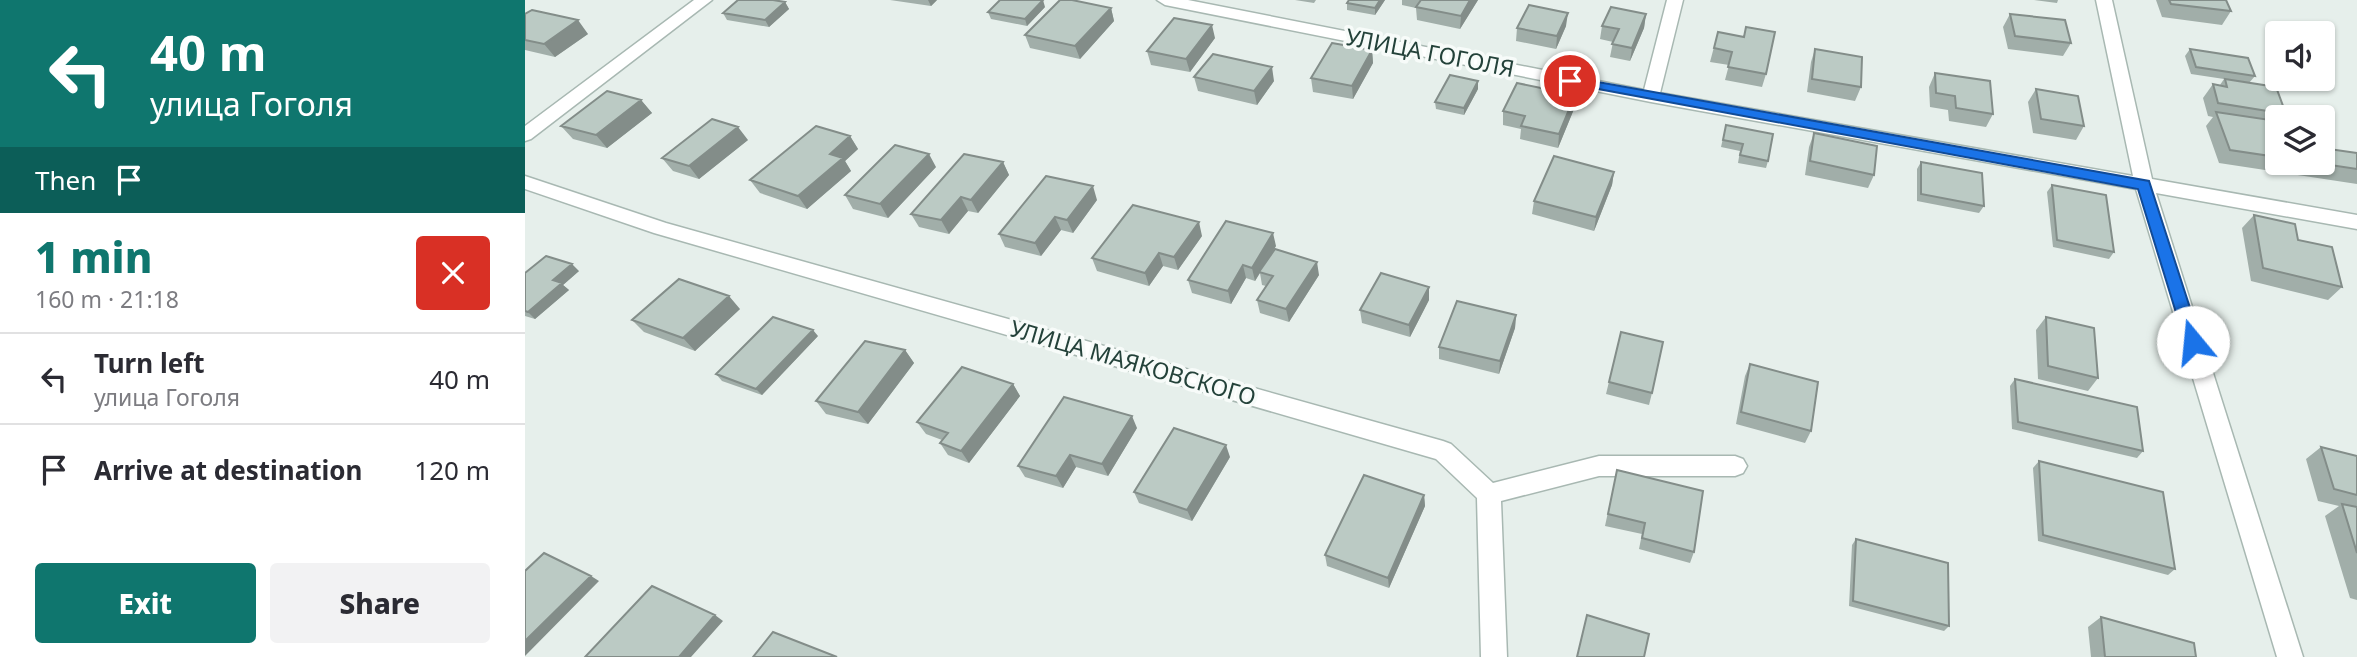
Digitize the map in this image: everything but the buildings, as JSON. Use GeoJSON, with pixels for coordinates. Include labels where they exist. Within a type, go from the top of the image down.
{"type":"FeatureCollection","features":[{"type":"Feature","properties":{"kind":"street"},"geometry":{"type":"LineString","coordinates":[[525,135],[703,0]]}},
{"type":"Feature","properties":{"kind":"street","name":"УЛИЦА ГОГОЛЯ"},"geometry":{"type":"LineString","coordinates":[[1165,0],[1651,97],[2357,222]]}},
{"type":"Feature","properties":{"kind":"street"},"geometry":{"type":"LineString","coordinates":[[1651,97],[1675,0]]}},
{"type":"Feature","properties":{"kind":"street"},"geometry":{"type":"LineString","coordinates":[[2104,0],[2144,185],[2290,657]]}},
{"type":"Feature","properties":{"kind":"street","name":"УЛИЦА МАЯКОВСКОГО"},"geometry":{"type":"LineString","coordinates":[[525,182],[661,228],[1443,451],[1489,494]]}},
{"type":"Feature","properties":{"kind":"street"},"geometry":{"type":"LineString","coordinates":[[1493,657],[1489,494],[1599,466],[1735,466]]}},
{"type":"Feature","properties":{"kind":"route"},"geometry":{"type":"LineString","coordinates":[[1570,81],[2144,185],[2193,342]]}}]}
